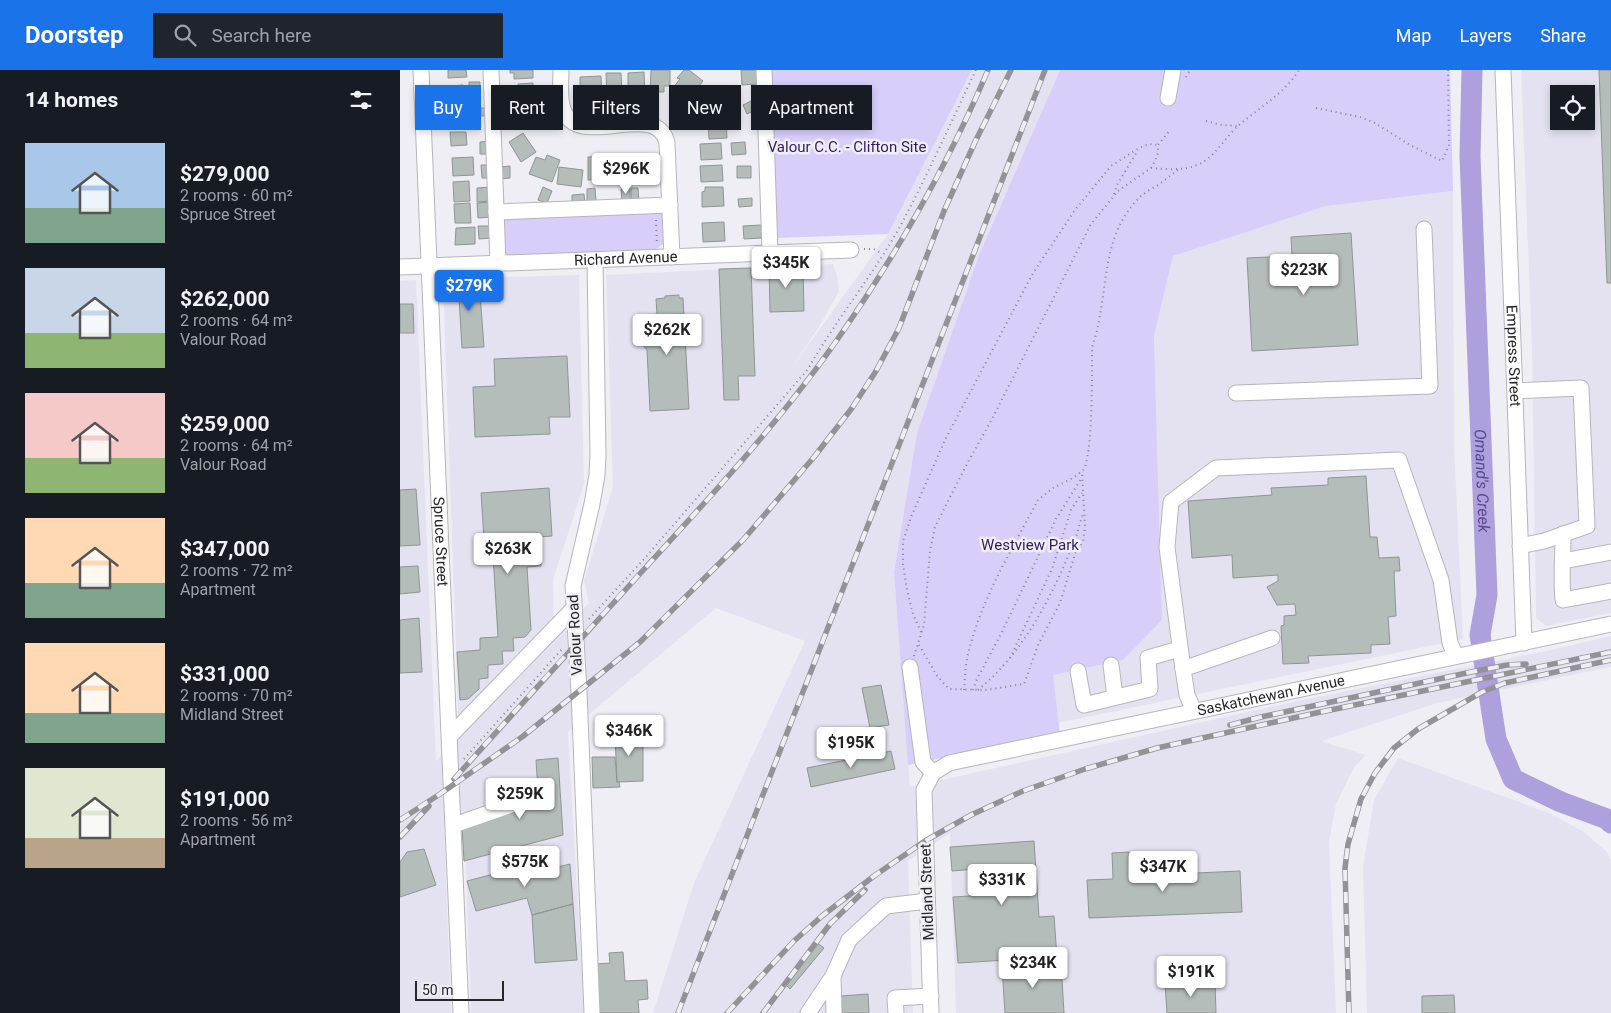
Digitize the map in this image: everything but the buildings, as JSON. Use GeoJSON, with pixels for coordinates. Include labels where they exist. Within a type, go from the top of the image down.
{"type":"FeatureCollection","features":[{"type":"Feature","properties":{"kind":"street","name":"Spruce Street"},"geometry":{"type":"LineString","coordinates":[[421,70],[428,266],[462,1013]]}},
{"type":"Feature","properties":{"kind":"street"},"geometry":{"type":"LineString","coordinates":[[491,70],[498,264]]}},
{"type":"Feature","properties":{"kind":"street"},"geometry":{"type":"LineString","coordinates":[[561,70],[563,109],[566,116],[575,124],[588,126],[648,124],[664,134],[667,143],[672,257]]}},
{"type":"Feature","properties":{"kind":"street"},"geometry":{"type":"LineString","coordinates":[[764,70],[770,253]]}},
{"type":"Feature","properties":{"kind":"street"},"geometry":{"type":"LineString","coordinates":[[1168,98],[1174,70]]}},
{"type":"Feature","properties":{"kind":"street","name":"Empress Street"},"geometry":{"type":"LineString","coordinates":[[1503,70],[1524,643]]}},
{"type":"Feature","properties":{"kind":"street"},"geometry":{"type":"LineString","coordinates":[[496,212],[670,205]]}},
{"type":"Feature","properties":{"kind":"street"},"geometry":{"type":"LineString","coordinates":[[1236,393],[1430,386],[1424,230]]}},
{"type":"Feature","properties":{"kind":"street","name":"Richard Avenue"},"geometry":{"type":"LineString","coordinates":[[400,268],[851,250]]}},
{"type":"Feature","properties":{"kind":"street","name":"Valour Road"},"geometry":{"type":"LineString","coordinates":[[592,1013],[573,586],[597,475],[595,260]]}},
{"type":"Feature","properties":{"kind":"street"},"geometry":{"type":"LineString","coordinates":[[1514,390],[1581,388],[1587,526],[1544,541],[1520,546]]}},
{"type":"Feature","properties":{"kind":"street"},"geometry":{"type":"LineString","coordinates":[[1194,711],[1187,696],[1179,649],[1167,547],[1171,502],[1216,468],[1399,460],[1441,580],[1450,644],[1456,656]]}},
{"type":"Feature","properties":{"kind":"street"},"geometry":{"type":"LineString","coordinates":[[1563,534],[1561,584],[1563,600],[1611,591]]}},
{"type":"Feature","properties":{"kind":"street"},"geometry":{"type":"LineString","coordinates":[[1563,561],[1611,552]]}},
{"type":"Feature","properties":{"kind":"street"},"geometry":{"type":"LineString","coordinates":[[450,735],[574,608]]}},
{"type":"Feature","properties":{"kind":"street","name":"Saskatchewan Avenue"},"geometry":{"type":"LineString","coordinates":[[932,773],[949,763],[1611,624]]}},
{"type":"Feature","properties":{"kind":"street"},"geometry":{"type":"LineString","coordinates":[[1183,669],[1272,638]]}},
{"type":"Feature","properties":{"kind":"street"},"geometry":{"type":"LineString","coordinates":[[1078,671],[1084,705],[1150,688],[1148,658],[1179,649]]}},
{"type":"Feature","properties":{"kind":"street"},"geometry":{"type":"LineString","coordinates":[[1111,665],[1115,697]]}},
{"type":"Feature","properties":{"kind":"street"},"geometry":{"type":"LineString","coordinates":[[910,667],[923,762],[932,773]]}},
{"type":"Feature","properties":{"kind":"street","name":"Midland Street"},"geometry":{"type":"LineString","coordinates":[[932,773],[924,790],[932,1013]]}},
{"type":"Feature","properties":{"kind":"street"},"geometry":{"type":"LineString","coordinates":[[454,825],[537,796]]}},
{"type":"Feature","properties":{"kind":"street"},"geometry":{"type":"LineString","coordinates":[[808,1013],[833,976],[850,940],[886,906],[927,901]]}},
{"type":"Feature","properties":{"kind":"street"},"geometry":{"type":"LineString","coordinates":[[833,976],[834,1013]]}},
{"type":"Feature","properties":{"kind":"street"},"geometry":{"type":"LineString","coordinates":[[896,1013],[895,998],[931,996]]}},
{"type":"Feature","properties":{"kind":"path"},"geometry":{"type":"LineString","coordinates":[[452,772],[645,558],[808,369],[825,339],[902,222],[976,70]]}},
{"type":"Feature","properties":{"kind":"path"},"geometry":{"type":"LineString","coordinates":[[1151,168],[1179,169],[1198,165],[1220,147],[1238,126],[1273,100],[1296,76],[1299,70]]}},
{"type":"Feature","properties":{"kind":"path"},"geometry":{"type":"LineString","coordinates":[[1316,108],[1360,117],[1376,123],[1410,145],[1442,161],[1448,145],[1448,70]]}},
{"type":"Feature","properties":{"kind":"path"},"geometry":{"type":"LineString","coordinates":[[1206,121],[1238,126]]}},
{"type":"Feature","properties":{"kind":"path"},"geometry":{"type":"LineString","coordinates":[[910,667],[919,645],[924,625],[930,551],[935,527],[1091,224],[1114,196],[1132,180],[1151,168],[1158,153],[1158,144],[1170,130]]}},
{"type":"Feature","properties":{"kind":"path"},"geometry":{"type":"LineString","coordinates":[[922,633],[913,614],[903,564],[903,541],[924,485],[966,398],[1033,273],[1075,210],[1111,166],[1139,148],[1149,144],[1158,144]]}},
{"type":"Feature","properties":{"kind":"path"},"geometry":{"type":"LineString","coordinates":[[1114,196],[1117,185],[1139,148]]}},
{"type":"Feature","properties":{"kind":"path"},"geometry":{"type":"LineString","coordinates":[[964,690],[967,660],[975,632],[994,586],[1038,500],[1082,471],[1087,462],[1090,438],[1092,347],[1100,318],[1106,271],[1114,237],[1123,217],[1140,197],[1179,169]]}},
{"type":"Feature","properties":{"kind":"path"},"geometry":{"type":"LineString","coordinates":[[851,250],[874,249],[882,254]]}},
{"type":"Feature","properties":{"kind":"path"},"geometry":{"type":"LineString","coordinates":[[919,645],[937,676],[949,689],[978,690],[1024,684],[1038,645],[1060,604],[1076,551],[1083,542],[1085,527],[1082,471]]}},
{"type":"Feature","properties":{"kind":"path"},"geometry":{"type":"LineString","coordinates":[[973,690],[1056,519],[1082,478]]}},
{"type":"Feature","properties":{"kind":"path"},"geometry":{"type":"LineString","coordinates":[[1009,660],[1052,569],[1072,510],[1082,493]]}},
{"type":"Feature","properties":{"kind":"path"},"geometry":{"type":"LineString","coordinates":[[978,690],[991,680],[1027,636],[1040,614],[1073,545],[1084,514]]}},
{"type":"Feature","properties":{"kind":"shaded area"},"geometry":{"type":"Polygon","coordinates":[[[972,70],[1060,70],[979,255],[917,433],[894,572],[910,787],[1297,701],[1551,650],[1611,636],[1611,667],[1437,703],[1321,741],[1366,755],[1354,767],[1336,804],[1329,842],[1336,1013],[956,1013],[950,833],[908,861],[913,1013],[653,1013],[694,883],[805,641],[716,608],[568,732],[584,1013],[471,1013],[464,812],[444,826],[451,1013],[400,1013],[400,281],[416,280],[436,761],[459,737],[443,279],[579,275],[584,484],[553,580],[554,639],[589,603],[584,581],[613,487],[606,275],[833,264],[839,292],[791,369],[888,234],[972,70]]]}},
{"type":"Feature","properties":{"kind":"shaded area"},"geometry":{"type":"Polygon","coordinates":[[[1521,70],[1611,70],[1611,613],[1546,626],[1536,618],[1532,347],[1521,70]]]}},
{"type":"Feature","properties":{"kind":"shaded area"},"geometry":{"type":"Polygon","coordinates":[[[1453,191],[1454,445],[1463,639],[1058,723],[1052,675],[1123,660],[1162,620],[1154,336],[1173,256],[1326,206],[1453,191]]]}},
{"type":"Feature","properties":{"kind":"shaded area"},"geometry":{"type":"Polygon","coordinates":[[[1398,758],[1549,813],[1584,832],[1607,852],[1611,860],[1611,1013],[1367,1013],[1363,867],[1374,800],[1398,758]]]}},
{"type":"Feature","properties":{"kind":"green space","name":"Valour C.C. - Clifton Site"},"geometry":{"type":"Polygon","coordinates":[[[769,70],[972,70],[888,234],[776,238],[772,130],[872,130],[872,85],[770,85],[769,70]]]}},
{"type":"Feature","properties":{"kind":"green space","name":"Westview Park"},"geometry":{"type":"Polygon","coordinates":[[[1060,70],[1450,70],[1453,191],[1326,206],[1173,256],[1154,336],[1162,620],[1123,660],[1053,675],[1060,734],[908,765],[894,572],[917,433],[979,255],[1060,70]]]}},
{"type":"Feature","properties":{"kind":"green space"},"geometry":{"type":"Polygon","coordinates":[[[664,212],[664,240],[663,244],[655,250],[506,256],[502,253],[501,215],[664,212]]]}},
{"type":"Feature","properties":{"kind":"waterway","name":"Omand's Creek"},"geometry":{"type":"LineString","coordinates":[[1472,70],[1470,156],[1487,595],[1480,635],[1496,739],[1513,779],[1561,802],[1607,819],[1611,823]]}},
{"type":"Feature","properties":{"kind":"railway"},"geometry":{"type":"LineString","coordinates":[[454,779],[721,484],[770,428],[815,370],[859,308],[920,209],[956,140],[988,70]]}},
{"type":"Feature","properties":{"kind":"railway"},"geometry":{"type":"LineString","coordinates":[[400,820],[522,737],[640,642],[743,540],[814,457],[852,408],[876,371],[899,328],[944,211],[975,142],[1011,70]]}},
{"type":"Feature","properties":{"kind":"railway"},"geometry":{"type":"LineString","coordinates":[[678,1013],[1045,70]]}},
{"type":"Feature","properties":{"kind":"railway"},"geometry":{"type":"LineString","coordinates":[[727,1013],[794,941],[822,916],[874,876],[925,841],[971,815],[1023,791],[1085,769],[1157,748],[1611,652]]}},
{"type":"Feature","properties":{"kind":"railway"},"geometry":{"type":"LineString","coordinates":[[1349,1013],[1345,868],[1348,844],[1361,799],[1375,773],[1394,748],[1418,729],[1482,692],[1505,683],[1611,660]]}},
{"type":"Feature","properties":{"kind":"railway"},"geometry":{"type":"LineString","coordinates":[[1230,725],[1476,671],[1507,665],[1526,664]]}},
{"type":"Feature","properties":{"kind":"railway"},"geometry":{"type":"LineString","coordinates":[[400,837],[429,806]]}},
{"type":"Feature","properties":{"kind":"railway"},"geometry":{"type":"LineString","coordinates":[[763,1013],[830,924],[865,890]]}}]}
